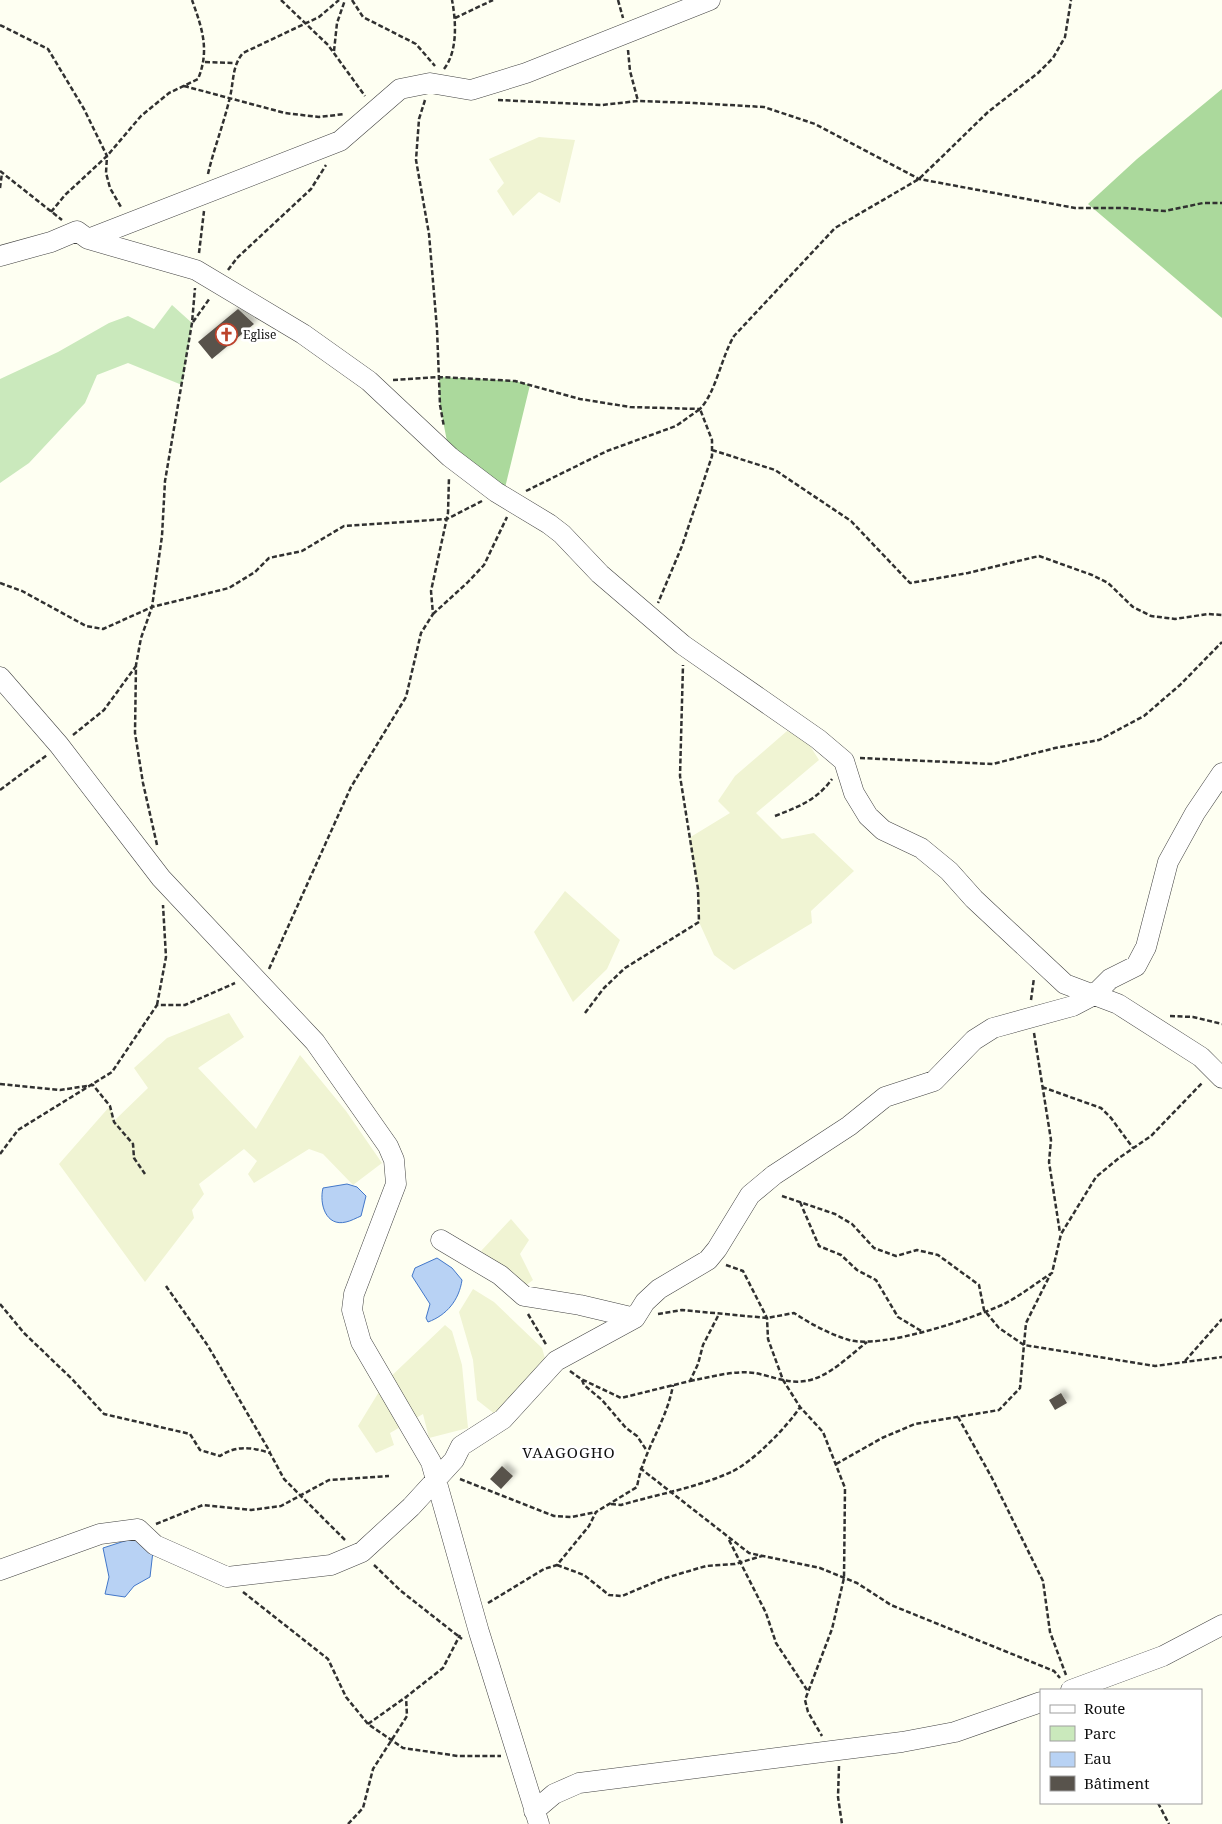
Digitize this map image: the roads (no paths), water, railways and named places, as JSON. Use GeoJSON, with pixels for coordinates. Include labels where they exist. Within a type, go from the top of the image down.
{"type":"FeatureCollection","features":[{"type":"Feature","properties":{"kind":"street"},"geometry":{"type":"LineString","coordinates":[[0,256],[130,222],[340,141],[400,89],[436,78],[472,90],[526,74],[710,0]]}},
{"type":"Feature","properties":{"kind":"street"},"geometry":{"type":"LineString","coordinates":[[83,235],[196,270],[303,334],[369,382],[450,457],[496,492],[562,534],[600,574],[683,645],[818,739],[844,761],[854,794],[868,816],[883,830],[921,848],[949,871],[974,899],[1065,984],[1118,1004],[1166,1033],[1220,1072]]}},
{"type":"Feature","properties":{"kind":"street"},"geometry":{"type":"LineString","coordinates":[[0,677],[60,745],[161,878],[315,1042],[388,1146],[394,1160],[396,1184],[354,1294],[352,1310],[361,1342],[420,1440],[438,1475],[475,1616],[536,1818]]}},
{"type":"Feature","properties":{"kind":"street"},"geometry":{"type":"LineString","coordinates":[[0,1570],[100,1534],[138,1529],[155,1545],[227,1577],[331,1565],[358,1554],[396,1523],[438,1475],[454,1460],[461,1446],[503,1419],[556,1361],[635,1318],[645,1302],[659,1289],[708,1260],[717,1250],[750,1195],[774,1175],[849,1126],[885,1097],[934,1081],[974,1040],[993,1028],[1073,1006],[1094,995],[1110,979],[1136,966],[1146,947],[1168,862],[1195,813],[1222,773]]}},
{"type":"Feature","properties":{"kind":"street"},"geometry":{"type":"LineString","coordinates":[[442,1240],[500,1275],[524,1296],[580,1305],[635,1318]]}},
{"type":"Feature","properties":{"kind":"street"},"geometry":{"type":"LineString","coordinates":[[1075,1689],[1163,1656],[1222,1625]]}},
{"type":"Feature","properties":{"kind":"street"},"geometry":{"type":"LineString","coordinates":[[536,1818],[554,1794],[579,1783],[902,1742],[955,1732],[1040,1702]]}},
{"type":"Feature","properties":{"kind":"water"},"geometry":{"type":"Polygon","coordinates":[[[347,1184],[357,1187],[366,1196],[361,1216],[339,1223],[329,1218],[323,1207],[323,1188],[347,1184]]]}},
{"type":"Feature","properties":{"kind":"water"},"geometry":{"type":"Polygon","coordinates":[[[437,1258],[452,1268],[462,1280],[458,1294],[451,1306],[441,1315],[428,1322],[426,1318],[430,1304],[412,1276],[415,1268],[437,1258]]]}},
{"type":"Feature","properties":{"kind":"water"},"geometry":{"type":"Polygon","coordinates":[[[134,1538],[153,1551],[150,1577],[134,1586],[125,1597],[105,1594],[109,1577],[103,1548],[134,1538]]]}},
{"type":"Feature","properties":{"kind":"place","name":"Eglise"},"geometry":{"type":"Point","coordinates":[227,335]}},
{"type":"Feature","properties":{"kind":"district","name":"VAAGOGHO"},"geometry":{"type":"Point","coordinates":[569,1453]}}]}
